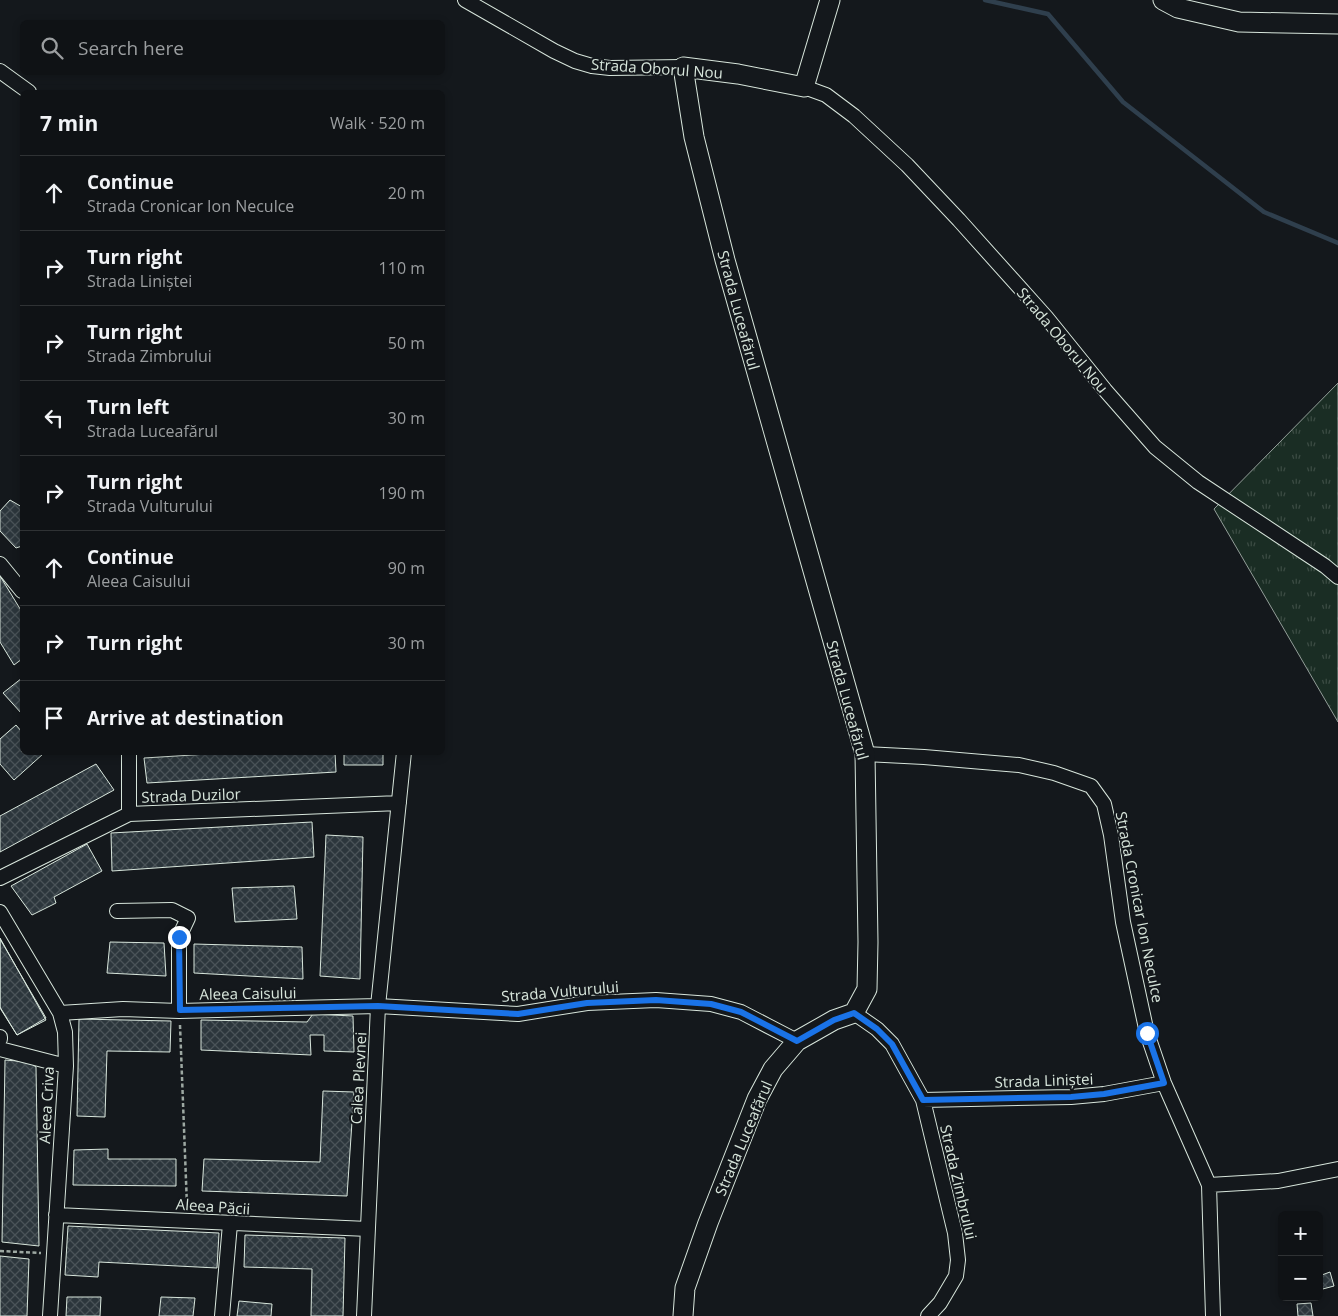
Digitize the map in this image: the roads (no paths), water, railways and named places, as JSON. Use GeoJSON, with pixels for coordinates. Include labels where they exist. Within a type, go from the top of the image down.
{"type":"FeatureCollection","features":[{"type":"Feature","properties":{"kind":"street","name":"Strada Oborul Nou"},"geometry":{"type":"LineString","coordinates":[[465,0],[554,51],[575,61],[592,66],[610,68],[683,68],[738,74],[804,87],[826,95],[854,116],[907,165],[960,220],[1046,317],[1105,390],[1155,447],[1198,482],[1326,566],[1338,577]]}},
{"type":"Feature","properties":{"kind":"street"},"geometry":{"type":"LineString","coordinates":[[804,87],[830,0]]}},
{"type":"Feature","properties":{"kind":"street"},"geometry":{"type":"LineString","coordinates":[[1163,0],[1178,8],[1239,22],[1338,24]]}},
{"type":"Feature","properties":{"kind":"street","name":"Strada Luceafărul"},"geometry":{"type":"LineString","coordinates":[[683,68],[694,137],[725,260],[865,754],[868,942],[867,989],[854,1013],[834,1020],[797,1041],[773,1068],[757,1099],[708,1223],[685,1288],[683,1316]]}},
{"type":"Feature","properties":{"kind":"street"},"geometry":{"type":"LineString","coordinates":[[0,71],[26,90]]}},
{"type":"Feature","properties":{"kind":"street"},"geometry":{"type":"LineString","coordinates":[[0,564],[20,589]]}},
{"type":"Feature","properties":{"kind":"street","name":"Strada Cronicar Ion Neculce"},"geometry":{"type":"LineString","coordinates":[[865,754],[1018,765],[1054,773],[1091,786],[1104,804],[1111,835],[1123,922],[1147,1033],[1164,1083],[1209,1185],[1213,1316]]}},
{"type":"Feature","properties":{"kind":"street"},"geometry":{"type":"LineString","coordinates":[[129,755],[129,814]]}},
{"type":"Feature","properties":{"kind":"street","name":"Calea Plevnei"},"geometry":{"type":"LineString","coordinates":[[364,1316],[378,1006],[404,755]]}},
{"type":"Feature","properties":{"kind":"street","name":"Strada Duzilor"},"geometry":{"type":"LineString","coordinates":[[0,878],[129,814],[399,803]]}},
{"type":"Feature","properties":{"kind":"street"},"geometry":{"type":"LineString","coordinates":[[117,911],[172,910],[188,918],[179,937],[180,1010]]}},
{"type":"Feature","properties":{"kind":"street","name":"Aleea Criva"},"geometry":{"type":"LineString","coordinates":[[0,912],[60,1013],[64,1032],[66,1066],[50,1316]]}},
{"type":"Feature","properties":{"kind":"street","name":"Strada Vulturului"},"geometry":{"type":"LineString","coordinates":[[378,1006],[518,1014],[587,1003],[656,1000],[711,1004],[741,1012],[797,1041]]}},
{"type":"Feature","properties":{"kind":"street","name":"Aleea Caisului"},"geometry":{"type":"LineString","coordinates":[[60,1013],[123,1009],[180,1010],[378,1006]]}},
{"type":"Feature","properties":{"kind":"street","name":"Strada Zimbrului"},"geometry":{"type":"LineString","coordinates":[[854,1013],[877,1029],[892,1044],[923,1100],[956,1233],[958,1260],[956,1276],[940,1303],[928,1316]]}},
{"type":"Feature","properties":{"kind":"street"},"geometry":{"type":"LineString","coordinates":[[0,1049],[66,1066]]}},
{"type":"Feature","properties":{"kind":"street","name":"Strada Liniștei"},"geometry":{"type":"LineString","coordinates":[[923,1100],[1071,1097],[1104,1094],[1164,1083]]}},
{"type":"Feature","properties":{"kind":"street"},"geometry":{"type":"LineString","coordinates":[[1209,1185],[1278,1181],[1338,1169]]}},
{"type":"Feature","properties":{"kind":"street","name":"Aleea Păcii"},"geometry":{"type":"LineString","coordinates":[[56,1215],[368,1229]]}},
{"type":"Feature","properties":{"kind":"street"},"geometry":{"type":"LineString","coordinates":[[222,1316],[230,1224]]}},
{"type":"Feature","properties":{"kind":"waterway"},"geometry":{"type":"LineString","coordinates":[[985,0],[1048,14],[1123,102],[1264,212],[1338,243]]}}]}
